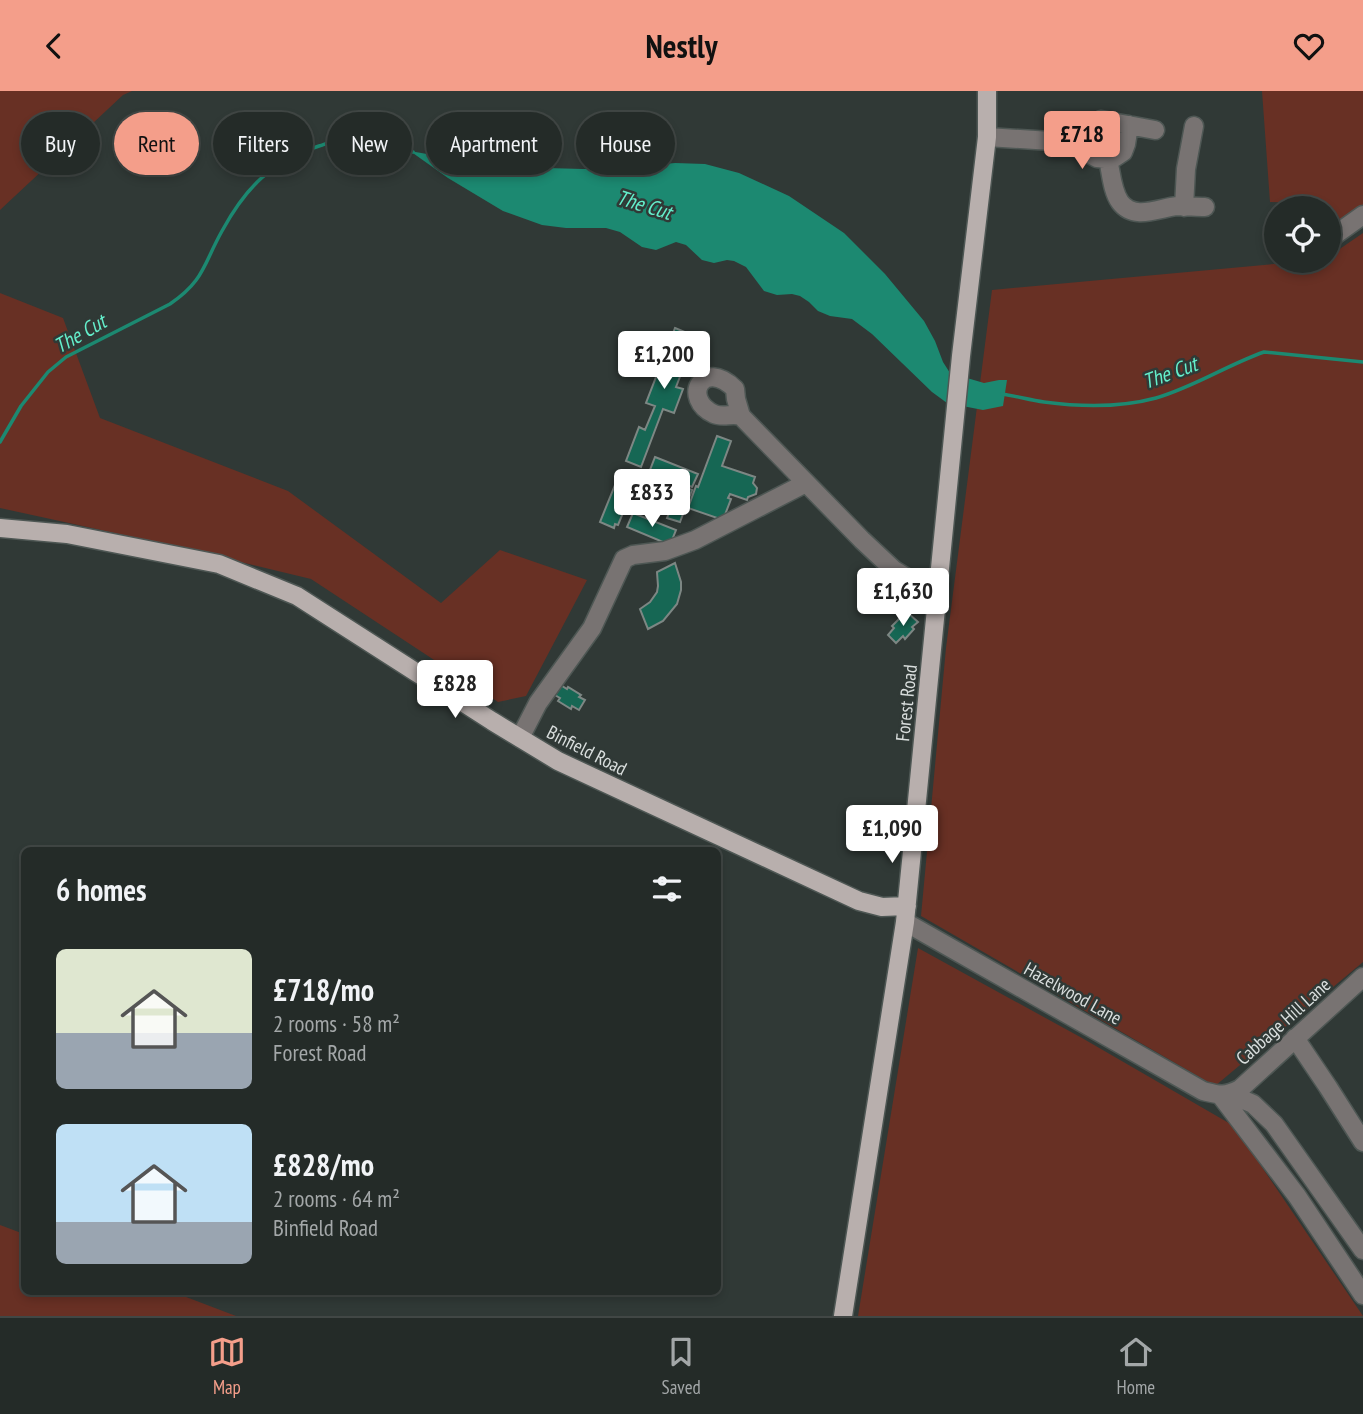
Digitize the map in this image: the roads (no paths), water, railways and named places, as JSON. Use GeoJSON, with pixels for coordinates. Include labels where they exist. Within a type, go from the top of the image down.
{"type":"FeatureCollection","features":[{"type":"Feature","properties":{"kind":"main road","name":"Forest Road"},"geometry":{"type":"LineString","coordinates":[[843,1316],[906,914],[961,365],[987,137],[987,91]]}},
{"type":"Feature","properties":{"kind":"main road","name":"Binfield Road"},"geometry":{"type":"LineString","coordinates":[[0,529],[67,534],[219,564],[297,596],[558,761],[859,901],[906,914]]}},
{"type":"Feature","properties":{"kind":"main road","name":"Binfield Road"},"geometry":{"type":"LineString","coordinates":[[0,538],[25,531]]}},
{"type":"Feature","properties":{"kind":"street"},"geometry":{"type":"LineString","coordinates":[[1101,120],[1156,129]]}},
{"type":"Feature","properties":{"kind":"street"},"geometry":{"type":"LineString","coordinates":[[987,137],[1067,142],[1097,157],[1108,159],[1123,152],[1129,125]]}},
{"type":"Feature","properties":{"kind":"street"},"geometry":{"type":"LineString","coordinates":[[1184,207],[1186,169],[1194,126]]}},
{"type":"Feature","properties":{"kind":"street"},"geometry":{"type":"LineString","coordinates":[[1108,159],[1117,196],[1121,204],[1128,209],[1137,212],[1205,207]]}},
{"type":"Feature","properties":{"kind":"street"},"geometry":{"type":"LineString","coordinates":[[1341,231],[1363,215]]}},
{"type":"Feature","properties":{"kind":"street"},"geometry":{"type":"LineString","coordinates":[[741,416],[862,540],[894,570],[937,600]]}},
{"type":"Feature","properties":{"kind":"street"},"geometry":{"type":"LineString","coordinates":[[520,738],[538,703],[592,628],[624,559],[665,551],[695,540],[806,483]]}},
{"type":"Feature","properties":{"kind":"street","name":"Hazelwood Lane"},"geometry":{"type":"LineString","coordinates":[[906,914],[1203,1091],[1253,1104],[1274,1123],[1363,1250]]}},
{"type":"Feature","properties":{"kind":"street","name":"Cabbage Hill Lane"},"geometry":{"type":"LineString","coordinates":[[1226,1095],[1240,1089],[1363,977]]}},
{"type":"Feature","properties":{"kind":"street"},"geometry":{"type":"LineString","coordinates":[[1295,1038],[1363,1142]]}},
{"type":"Feature","properties":{"kind":"street"},"geometry":{"type":"LineString","coordinates":[[1226,1095],[1363,1295]]}},
{"type":"Feature","properties":{"kind":"water"},"geometry":{"type":"Polygon","coordinates":[[[412,151],[426,154],[426,162],[412,152],[412,151]]]}},
{"type":"Feature","properties":{"kind":"water"},"geometry":{"type":"Polygon","coordinates":[[[675,163],[705,164],[739,173],[789,196],[844,233],[885,274],[924,321],[950,373],[984,383],[1007,380],[1003,406],[983,410],[947,403],[852,319],[830,316],[818,311],[800,296],[777,295],[764,291],[746,267],[734,261],[714,263],[702,260],[686,245],[676,242],[656,250],[642,247],[620,232],[606,228],[542,225],[503,211],[444,175],[562,175],[562,168],[576,169],[576,175],[675,175],[675,163]]]}},
{"type":"Feature","properties":{"kind":"waterway","name":"The Cut"},"geometry":{"type":"LineString","coordinates":[[0,442],[21,406],[48,372],[66,357],[170,304],[190,288],[202,272],[231,215],[251,189],[274,168],[302,152],[351,137],[377,141],[413,152]]}},
{"type":"Feature","properties":{"kind":"waterway","name":"The Cut"},"geometry":{"type":"LineString","coordinates":[[1002,394],[1058,404],[1114,405],[1156,398],[1264,352],[1363,362]]}}]}
